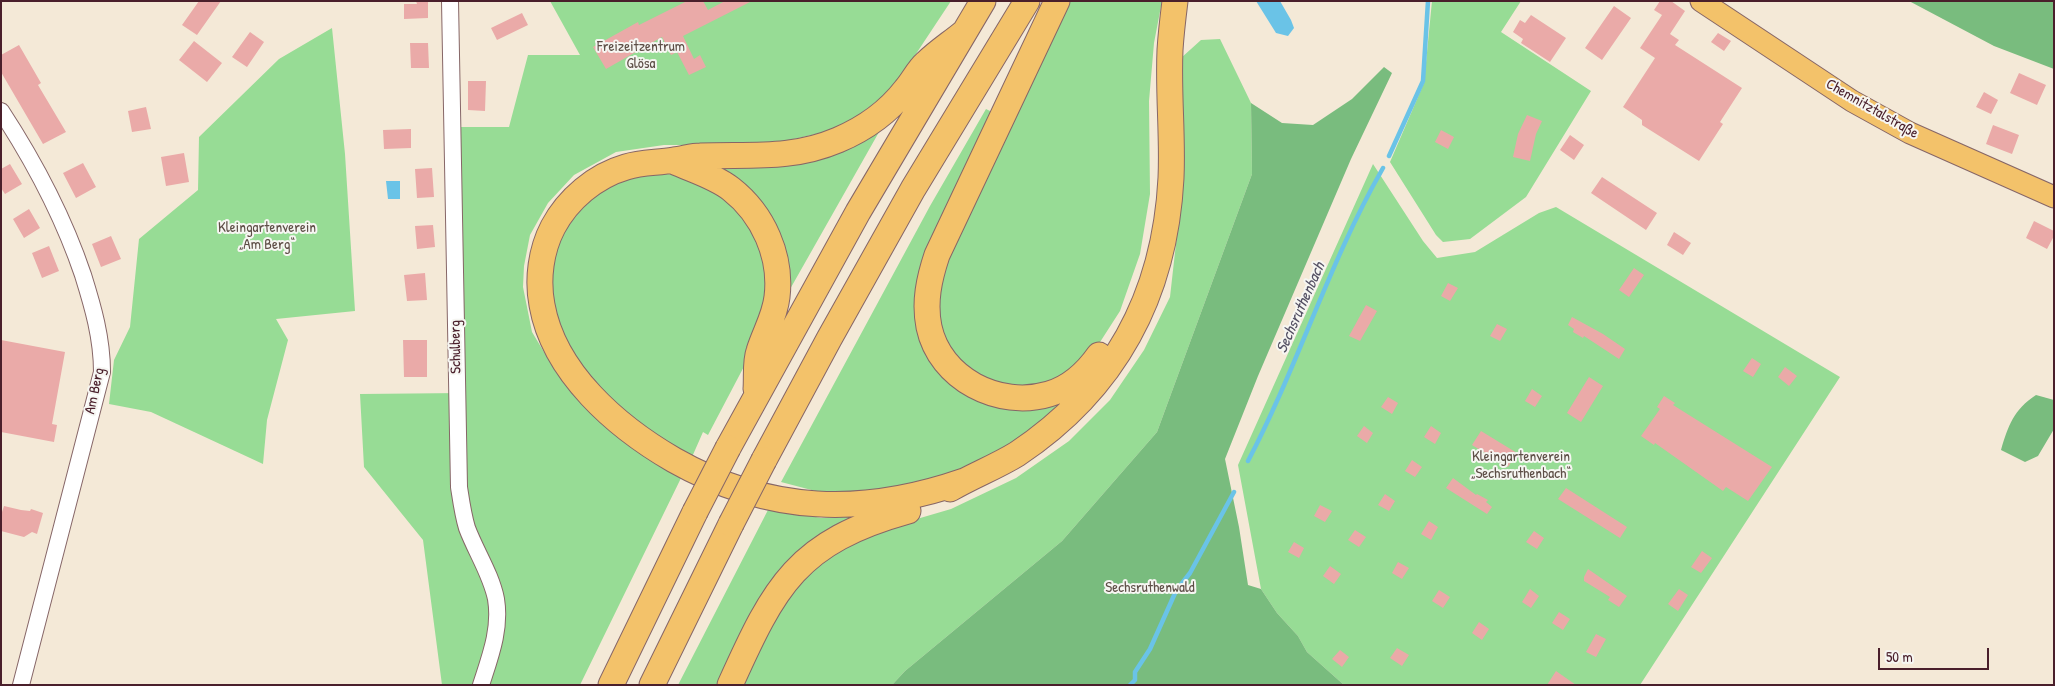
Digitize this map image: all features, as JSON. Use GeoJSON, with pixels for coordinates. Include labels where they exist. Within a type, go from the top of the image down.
{"type":"FeatureCollection","features":[{"type":"Feature","properties":{"kind":"highway"},"geometry":{"type":"LineString","coordinates":[[610,685],[756,394],[858,212],[983,1]]}},
{"type":"Feature","properties":{"kind":"highway"},"geometry":{"type":"LineString","coordinates":[[652,685],[731,524],[829,339],[913,189],[1027,1]]}},
{"type":"Feature","properties":{"kind":"highway"},"geometry":{"type":"LineString","coordinates":[[1057,1],[937,255],[928,290],[930,328],[944,358],[956,373],[974,387],[1012,398],[1034,398],[1050,394],[1078,379],[1092,366],[1119,324],[1146,300]]}},
{"type":"Feature","properties":{"kind":"highway"},"geometry":{"type":"LineString","coordinates":[[730,685],[762,616],[773,598],[784,582],[810,556],[829,542],[869,522],[917,509],[964,481],[1016,454],[1061,419],[1091,390],[1110,365],[1135,325],[1146,300],[1160,256],[1168,207],[1171,158],[1170,52],[1175,1]]}},
{"type":"Feature","properties":{"kind":"highway"},"geometry":{"type":"LineString","coordinates":[[963,33],[924,64],[906,89],[885,111],[864,126],[840,139],[803,151],[784,154],[744,157],[699,156],[627,166],[600,178],[568,204],[552,230],[546,245],[540,274],[540,300],[552,337],[563,357],[592,396],[620,422],[663,454],[710,478],[763,496],[818,504],[874,503],[927,494],[964,481]]}},
{"type":"Feature","properties":{"kind":"highway"},"geometry":{"type":"LineString","coordinates":[[673,161],[713,178],[731,189],[747,204],[760,222],[770,243],[778,278],[777,297],[770,324],[758,352],[756,394]]}},
{"type":"Feature","properties":{"kind":"main road","name":"Chemnitztalstraße"},"geometry":{"type":"LineString","coordinates":[[1701,1],[1861,106],[1910,133],[2054,197]]}},
{"type":"Feature","properties":{"kind":"street","name":"Schulberg"},"geometry":{"type":"LineString","coordinates":[[450,1],[459,487],[467,527],[496,599],[497,623],[493,649],[481,685]]}},
{"type":"Feature","properties":{"kind":"street","name":"Am Berg"},"geometry":{"type":"LineString","coordinates":[[1,111],[42,177],[67,231],[97,321],[102,351],[102,372],[21,685]]}},
{"type":"Feature","properties":{"kind":"green space","name":"Freizeitzentrum Glösa"},"geometry":{"type":"Polygon","coordinates":[[[550,1],[951,1],[904,72],[882,97],[855,118],[825,132],[767,145],[664,145],[616,152],[574,175],[548,203],[530,235],[524,266],[523,287],[532,332],[556,372],[601,423],[682,476],[580,685],[442,685],[423,540],[364,467],[360,394],[463,393],[460,127],[509,127],[528,55],[580,55],[550,1]]]}},
{"type":"Feature","properties":{"kind":"green space"},"geometry":{"type":"Polygon","coordinates":[[[1067,1],[1162,1],[1154,43],[1149,101],[1150,194],[1140,254],[1120,311],[1093,353],[1065,377],[1034,390],[1003,390],[953,358],[936,328],[942,261],[1067,1]]]}},
{"type":"Feature","properties":{"kind":"green space"},"geometry":{"type":"Polygon","coordinates":[[[1432,1],[1521,1],[1501,32],[1591,91],[1526,197],[1470,239],[1443,242],[1436,235],[1390,162],[1424,83],[1432,1]]]}},
{"type":"Feature","properties":{"kind":"green space"},"geometry":{"type":"Polygon","coordinates":[[[1909,1],[2054,1],[2054,69],[1994,46],[1909,1]]]}},
{"type":"Feature","properties":{"kind":"green space","name":"Kleingartenverein „Am Berg“"},"geometry":{"type":"Polygon","coordinates":[[[332,28],[345,154],[355,311],[276,319],[288,340],[267,420],[263,464],[151,412],[109,404],[114,360],[130,327],[139,239],[198,190],[199,137],[279,59],[332,28]]]}},
{"type":"Feature","properties":{"kind":"green space"},"geometry":{"type":"Polygon","coordinates":[[[1220,39],[1251,103],[1252,174],[1157,432],[1062,541],[905,671],[892,685],[740,685],[783,599],[818,562],[869,533],[951,509],[1016,478],[1069,441],[1110,400],[1144,350],[1170,297],[1183,181],[1181,58],[1201,40],[1220,39]]]}},
{"type":"Feature","properties":{"kind":"green space","name":"Sechsruthenwald"},"geometry":{"type":"Polygon","coordinates":[[[1384,67],[1392,73],[1351,159],[1258,376],[1225,459],[1239,527],[1248,585],[1261,589],[1277,613],[1298,636],[1307,652],[1344,685],[892,685],[905,671],[1062,541],[1157,432],[1252,174],[1251,103],[1282,123],[1313,125],[1352,99],[1384,67]]]}},
{"type":"Feature","properties":{"kind":"green space"},"geometry":{"type":"Polygon","coordinates":[[[986,109],[994,113],[922,277],[956,384],[1070,396],[1041,424],[1011,444],[968,467],[923,483],[871,493],[823,493],[781,482],[930,206],[986,109]]]}},
{"type":"Feature","properties":{"kind":"green space"},"geometry":{"type":"Polygon","coordinates":[[[883,125],[785,298],[779,243],[699,162],[883,125]]]}},
{"type":"Feature","properties":{"kind":"green space","name":"Kleingartenverein „Sechsruthenbach“"},"geometry":{"type":"Polygon","coordinates":[[[1373,164],[1423,241],[1437,258],[1475,252],[1539,213],[1556,207],[1840,377],[1640,685],[1344,685],[1307,652],[1298,636],[1277,613],[1261,589],[1238,465],[1373,164]]]}},
{"type":"Feature","properties":{"kind":"green space"},"geometry":{"type":"Polygon","coordinates":[[[651,173],[682,175],[716,188],[754,225],[771,283],[749,357],[708,435],[703,432],[692,457],[645,428],[622,410],[602,390],[584,368],[569,344],[558,319],[551,292],[558,245],[566,229],[578,213],[596,196],[615,184],[651,173]]]}},
{"type":"Feature","properties":{"kind":"green space"},"geometry":{"type":"Polygon","coordinates":[[[2036,395],[2054,400],[2054,429],[2038,456],[2025,462],[2001,450],[2006,433],[2017,412],[2028,400],[2036,395]]]}},
{"type":"Feature","properties":{"kind":"green space"},"geometry":{"type":"Polygon","coordinates":[[[769,508],[821,518],[872,515],[827,535],[722,685],[678,685],[769,508]]]}},
{"type":"Feature","properties":{"kind":"water"},"geometry":{"type":"Polygon","coordinates":[[[1256,1],[1280,1],[1294,28],[1288,36],[1276,33],[1256,1]]]}},
{"type":"Feature","properties":{"kind":"water"},"geometry":{"type":"Polygon","coordinates":[[[386,181],[400,181],[400,199],[388,199],[386,181]]]}},
{"type":"Feature","properties":{"kind":"building"},"geometry":{"type":"Polygon","coordinates":[[[199,1],[221,1],[197,35],[182,25],[199,1]]]}},
{"type":"Feature","properties":{"kind":"building"},"geometry":{"type":"Polygon","coordinates":[[[416,1],[428,1],[428,18],[404,19],[404,4],[417,4],[416,1]]]}},
{"type":"Feature","properties":{"kind":"building"},"geometry":{"type":"Polygon","coordinates":[[[687,1],[703,1],[708,10],[725,1],[752,1],[683,36],[694,59],[700,55],[706,67],[689,75],[677,52],[671,55],[662,37],[606,69],[593,47],[638,22],[639,25],[687,1]]]}},
{"type":"Feature","properties":{"kind":"building"},"geometry":{"type":"Polygon","coordinates":[[[1660,1],[1671,1],[1685,11],[1670,34],[1679,40],[1675,45],[1742,88],[1720,122],[1723,124],[1699,161],[1642,125],[1642,120],[1623,107],[1655,58],[1640,48],[1662,15],[1654,10],[1660,1]]]}},
{"type":"Feature","properties":{"kind":"building"},"geometry":{"type":"Polygon","coordinates":[[[1614,6],[1631,18],[1602,60],[1585,48],[1614,6]]]}},
{"type":"Feature","properties":{"kind":"building"},"geometry":{"type":"Polygon","coordinates":[[[522,13],[528,25],[497,40],[491,28],[522,13]]]}},
{"type":"Feature","properties":{"kind":"building"},"geometry":{"type":"Polygon","coordinates":[[[1531,15],[1566,38],[1550,62],[1521,43],[1523,39],[1513,32],[1520,20],[1525,23],[1531,15]]]}},
{"type":"Feature","properties":{"kind":"building"},"geometry":{"type":"Polygon","coordinates":[[[250,32],[264,42],[247,67],[232,57],[250,32]]]}},
{"type":"Feature","properties":{"kind":"building"},"geometry":{"type":"Polygon","coordinates":[[[1718,33],[1731,41],[1724,51],[1711,42],[1718,33]]]}},
{"type":"Feature","properties":{"kind":"building"},"geometry":{"type":"Polygon","coordinates":[[[194,41],[222,63],[207,82],[179,60],[194,41]]]}},
{"type":"Feature","properties":{"kind":"building"},"geometry":{"type":"Polygon","coordinates":[[[410,43],[428,43],[429,68],[411,68],[410,43]]]}},
{"type":"Feature","properties":{"kind":"building"},"geometry":{"type":"Polygon","coordinates":[[[19,45],[41,83],[38,85],[66,132],[43,144],[1,72],[1,55],[19,45]]]}},
{"type":"Feature","properties":{"kind":"building"},"geometry":{"type":"Polygon","coordinates":[[[2019,73],[2046,85],[2037,105],[2010,93],[2019,73]]]}},
{"type":"Feature","properties":{"kind":"building"},"geometry":{"type":"Polygon","coordinates":[[[468,81],[486,81],[485,111],[468,110],[468,81]]]}},
{"type":"Feature","properties":{"kind":"building"},"geometry":{"type":"Polygon","coordinates":[[[1984,92],[1998,100],[1991,114],[1976,107],[1984,92]]]}},
{"type":"Feature","properties":{"kind":"building"},"geometry":{"type":"Polygon","coordinates":[[[146,107],[151,129],[132,132],[128,111],[146,107]]]}},
{"type":"Feature","properties":{"kind":"building"},"geometry":{"type":"Polygon","coordinates":[[[1527,115],[1542,121],[1536,134],[1530,161],[1513,157],[1518,134],[1527,115]]]}},
{"type":"Feature","properties":{"kind":"building"},"geometry":{"type":"Polygon","coordinates":[[[1993,125],[2019,135],[2012,154],[1986,144],[1993,125]]]}},
{"type":"Feature","properties":{"kind":"building"},"geometry":{"type":"Polygon","coordinates":[[[411,129],[411,148],[384,149],[383,130],[411,129]]]}},
{"type":"Feature","properties":{"kind":"building"},"geometry":{"type":"Polygon","coordinates":[[[1441,130],[1454,137],[1448,149],[1435,142],[1441,130]]]}},
{"type":"Feature","properties":{"kind":"building"},"geometry":{"type":"Polygon","coordinates":[[[1570,135],[1584,145],[1574,160],[1560,150],[1570,135]]]}},
{"type":"Feature","properties":{"kind":"building"},"geometry":{"type":"Polygon","coordinates":[[[184,153],[189,182],[166,186],[161,157],[184,153]]]}},
{"type":"Feature","properties":{"kind":"building"},"geometry":{"type":"Polygon","coordinates":[[[83,163],[96,187],[76,198],[63,173],[83,163]]]}},
{"type":"Feature","properties":{"kind":"building"},"geometry":{"type":"Polygon","coordinates":[[[10,164],[22,184],[5,194],[1,188],[1,169],[10,164]]]}},
{"type":"Feature","properties":{"kind":"building"},"geometry":{"type":"Polygon","coordinates":[[[432,168],[434,197],[417,198],[415,169],[432,168]]]}},
{"type":"Feature","properties":{"kind":"building"},"geometry":{"type":"Polygon","coordinates":[[[1602,177],[1657,213],[1646,230],[1591,193],[1602,177]]]}},
{"type":"Feature","properties":{"kind":"building"},"geometry":{"type":"Polygon","coordinates":[[[29,209],[40,228],[24,238],[13,219],[29,209]]]}},
{"type":"Feature","properties":{"kind":"building"},"geometry":{"type":"Polygon","coordinates":[[[2034,221],[2054,231],[2054,236],[2047,249],[2026,238],[2034,221]]]}},
{"type":"Feature","properties":{"kind":"building"},"geometry":{"type":"Polygon","coordinates":[[[433,225],[435,247],[417,249],[415,226],[433,225]]]}},
{"type":"Feature","properties":{"kind":"building"},"geometry":{"type":"Polygon","coordinates":[[[1674,232],[1691,243],[1683,255],[1667,245],[1674,232]]]}},
{"type":"Feature","properties":{"kind":"building"},"geometry":{"type":"Polygon","coordinates":[[[111,236],[121,259],[101,267],[92,244],[111,236]]]}},
{"type":"Feature","properties":{"kind":"building"},"geometry":{"type":"Polygon","coordinates":[[[49,246],[59,271],[42,278],[32,253],[49,246]]]}},
{"type":"Feature","properties":{"kind":"building"},"geometry":{"type":"Polygon","coordinates":[[[1634,268],[1644,275],[1629,297],[1619,290],[1634,268]]]}},
{"type":"Feature","properties":{"kind":"building"},"geometry":{"type":"Polygon","coordinates":[[[425,273],[427,300],[407,301],[404,275],[425,273]]]}},
{"type":"Feature","properties":{"kind":"building"},"geometry":{"type":"Polygon","coordinates":[[[1448,283],[1458,288],[1450,301],[1441,296],[1448,283]]]}},
{"type":"Feature","properties":{"kind":"building"},"geometry":{"type":"Polygon","coordinates":[[[1366,305],[1377,311],[1360,341],[1349,336],[1366,305]]]}},
{"type":"Feature","properties":{"kind":"building"},"geometry":{"type":"Polygon","coordinates":[[[1572,317],[1625,349],[1619,359],[1584,336],[1583,338],[1573,332],[1574,329],[1568,325],[1572,317]]]}},
{"type":"Feature","properties":{"kind":"building"},"geometry":{"type":"Polygon","coordinates":[[[1497,324],[1507,329],[1500,341],[1490,336],[1497,324]]]}},
{"type":"Feature","properties":{"kind":"building"},"geometry":{"type":"Polygon","coordinates":[[[1,340],[65,352],[52,424],[57,425],[54,442],[1,432],[1,340]]]}},
{"type":"Feature","properties":{"kind":"building"},"geometry":{"type":"Polygon","coordinates":[[[403,340],[427,340],[427,377],[404,377],[403,340]]]}},
{"type":"Feature","properties":{"kind":"building"},"geometry":{"type":"Polygon","coordinates":[[[1752,358],[1761,364],[1753,377],[1743,371],[1752,358]]]}},
{"type":"Feature","properties":{"kind":"building"},"geometry":{"type":"Polygon","coordinates":[[[1785,367],[1797,376],[1789,386],[1778,377],[1785,367]]]}},
{"type":"Feature","properties":{"kind":"building"},"geometry":{"type":"Polygon","coordinates":[[[1589,377],[1603,386],[1581,422],[1567,413],[1589,377]]]}},
{"type":"Feature","properties":{"kind":"building"},"geometry":{"type":"Polygon","coordinates":[[[1532,389],[1542,396],[1535,407],[1525,401],[1532,389]]]}},
{"type":"Feature","properties":{"kind":"building"},"geometry":{"type":"Polygon","coordinates":[[[1664,396],[1675,403],[1673,405],[1772,467],[1748,501],[1726,487],[1723,491],[1655,443],[1654,445],[1641,436],[1660,409],[1657,407],[1664,396]]]}},
{"type":"Feature","properties":{"kind":"building"},"geometry":{"type":"Polygon","coordinates":[[[1388,397],[1398,403],[1392,414],[1381,407],[1388,397]]]}},
{"type":"Feature","properties":{"kind":"building"},"geometry":{"type":"Polygon","coordinates":[[[1364,426],[1373,433],[1367,443],[1357,436],[1364,426]]]}},
{"type":"Feature","properties":{"kind":"building"},"geometry":{"type":"Polygon","coordinates":[[[1431,426],[1441,433],[1435,444],[1424,437],[1431,426]]]}},
{"type":"Feature","properties":{"kind":"building"},"geometry":{"type":"Polygon","coordinates":[[[1481,431],[1517,453],[1508,467],[1472,445],[1481,431]]]}},
{"type":"Feature","properties":{"kind":"building"},"geometry":{"type":"Polygon","coordinates":[[[1412,460],[1422,467],[1415,477],[1405,471],[1412,460]]]}},
{"type":"Feature","properties":{"kind":"building"},"geometry":{"type":"Polygon","coordinates":[[[1453,478],[1476,495],[1488,500],[1486,502],[1492,507],[1487,514],[1446,488],[1453,478]]]}},
{"type":"Feature","properties":{"kind":"building"},"geometry":{"type":"Polygon","coordinates":[[[1566,488],[1627,527],[1620,538],[1558,499],[1566,488]]]}},
{"type":"Feature","properties":{"kind":"building"},"geometry":{"type":"Polygon","coordinates":[[[1385,494],[1395,501],[1389,511],[1378,505],[1385,494]]]}},
{"type":"Feature","properties":{"kind":"building"},"geometry":{"type":"Polygon","coordinates":[[[1320,505],[1332,511],[1325,522],[1314,516],[1320,505]]]}},
{"type":"Feature","properties":{"kind":"building"},"geometry":{"type":"Polygon","coordinates":[[[4,506],[30,511],[31,509],[43,513],[37,534],[32,532],[24,537],[1,531],[1,515],[4,506]]]}},
{"type":"Feature","properties":{"kind":"building"},"geometry":{"type":"Polygon","coordinates":[[[1429,521],[1438,527],[1431,540],[1421,534],[1429,521]]]}},
{"type":"Feature","properties":{"kind":"building"},"geometry":{"type":"Polygon","coordinates":[[[1355,530],[1366,537],[1359,547],[1348,540],[1355,530]]]}},
{"type":"Feature","properties":{"kind":"building"},"geometry":{"type":"Polygon","coordinates":[[[1534,531],[1544,538],[1537,549],[1526,542],[1534,531]]]}},
{"type":"Feature","properties":{"kind":"building"},"geometry":{"type":"Polygon","coordinates":[[[1294,542],[1304,548],[1299,558],[1288,552],[1294,542]]]}},
{"type":"Feature","properties":{"kind":"building"},"geometry":{"type":"Polygon","coordinates":[[[1702,551],[1712,558],[1701,573],[1691,567],[1702,551]]]}},
{"type":"Feature","properties":{"kind":"building"},"geometry":{"type":"Polygon","coordinates":[[[1398,562],[1409,568],[1402,579],[1392,573],[1398,562]]]}},
{"type":"Feature","properties":{"kind":"building"},"geometry":{"type":"Polygon","coordinates":[[[1330,566],[1341,574],[1334,584],[1323,576],[1330,566]]]}},
{"type":"Feature","properties":{"kind":"building"},"geometry":{"type":"Polygon","coordinates":[[[1588,569],[1627,596],[1619,607],[1608,600],[1610,597],[1584,581],[1588,569]]]}},
{"type":"Feature","properties":{"kind":"building"},"geometry":{"type":"Polygon","coordinates":[[[1530,589],[1539,596],[1531,608],[1522,602],[1530,589]]]}},
{"type":"Feature","properties":{"kind":"building"},"geometry":{"type":"Polygon","coordinates":[[[1679,589],[1688,595],[1678,611],[1668,604],[1679,589]]]}},
{"type":"Feature","properties":{"kind":"building"},"geometry":{"type":"Polygon","coordinates":[[[1439,590],[1450,597],[1443,608],[1432,601],[1439,590]]]}},
{"type":"Feature","properties":{"kind":"building"},"geometry":{"type":"Polygon","coordinates":[[[1559,612],[1570,619],[1563,630],[1552,623],[1559,612]]]}},
{"type":"Feature","properties":{"kind":"building"},"geometry":{"type":"Polygon","coordinates":[[[1479,622],[1489,629],[1482,640],[1472,633],[1479,622]]]}},
{"type":"Feature","properties":{"kind":"building"},"geometry":{"type":"Polygon","coordinates":[[[1596,634],[1606,639],[1596,657],[1586,652],[1596,634]]]}},
{"type":"Feature","properties":{"kind":"building"},"geometry":{"type":"Polygon","coordinates":[[[1397,648],[1409,655],[1402,666],[1390,658],[1397,648]]]}},
{"type":"Feature","properties":{"kind":"building"},"geometry":{"type":"Polygon","coordinates":[[[1340,650],[1349,657],[1342,667],[1332,659],[1340,650]]]}},
{"type":"Feature","properties":{"kind":"building"},"geometry":{"type":"Polygon","coordinates":[[[1556,671],[1576,685],[1547,685],[1556,671]]]}},
{"type":"Feature","properties":{"kind":"waterway","name":"Sechsruthenbach"},"geometry":{"type":"LineString","coordinates":[[1389,156],[1423,81],[1428,1]]}},
{"type":"Feature","properties":{"kind":"waterway","name":"Sechsruthenbach"},"geometry":{"type":"LineString","coordinates":[[1248,461],[1283,388],[1346,240],[1383,168]]}},
{"type":"Feature","properties":{"kind":"waterway","name":"Sechsruthenbach"},"geometry":{"type":"LineString","coordinates":[[1130,685],[1135,680],[1135,672],[1150,649],[1176,591],[1190,573],[1234,492]]}}]}
